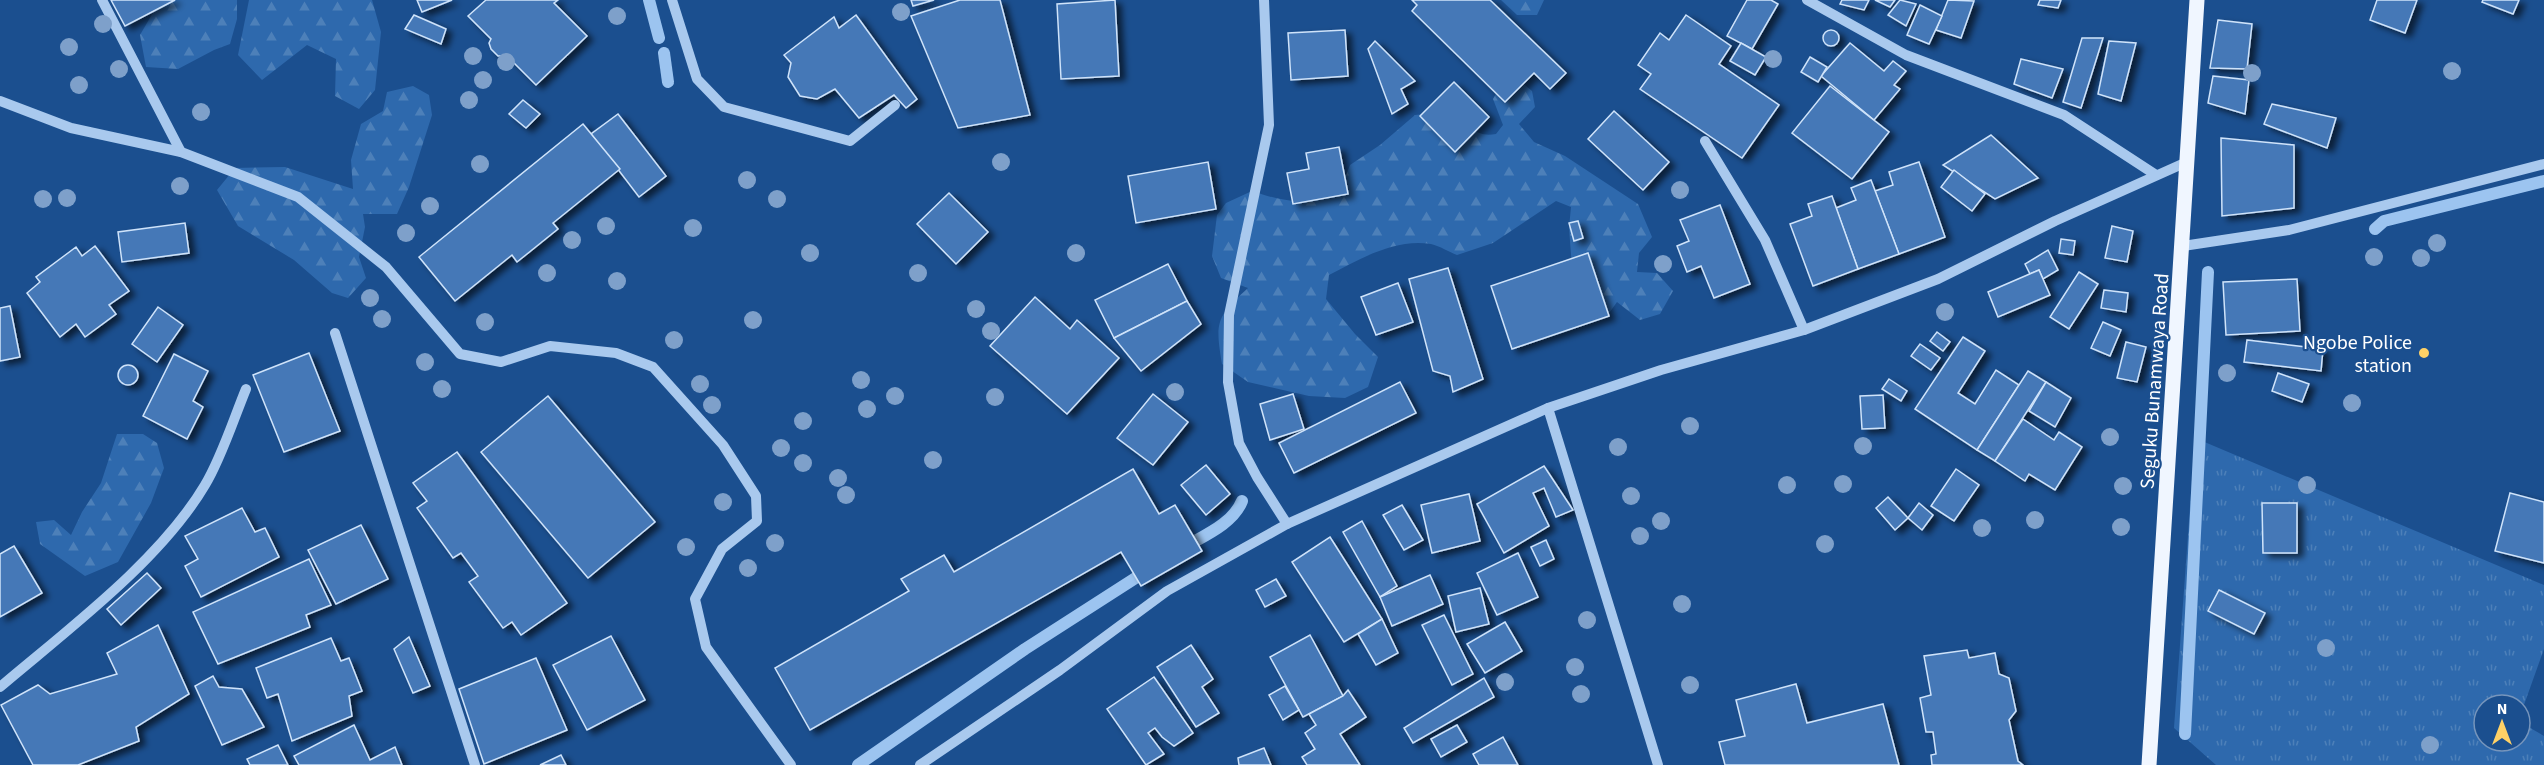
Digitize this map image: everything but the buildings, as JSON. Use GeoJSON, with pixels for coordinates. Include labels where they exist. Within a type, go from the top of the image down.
{"type":"FeatureCollection","features":[{"type":"Feature","properties":{"kind":"main road","name":"Seguku Bunamwaya Road"},"geometry":{"type":"LineString","coordinates":[[2149,765],[2189,160],[2197,0]]}},
{"type":"Feature","properties":{"kind":"street"},"geometry":{"type":"LineString","coordinates":[[102,0],[181,152]]}},
{"type":"Feature","properties":{"kind":"street"},"geometry":{"type":"LineString","coordinates":[[672,0],[698,79],[724,107],[850,141],[895,105]]}},
{"type":"Feature","properties":{"kind":"street"},"geometry":{"type":"LineString","coordinates":[[1264,0],[1269,125],[1229,315],[1228,382],[1239,443],[1257,477],[1287,524]]}},
{"type":"Feature","properties":{"kind":"street"},"geometry":{"type":"LineString","coordinates":[[1807,0],[1906,55],[2064,115],[2156,175]]}},
{"type":"Feature","properties":{"kind":"street"},"geometry":{"type":"LineString","coordinates":[[0,101],[71,128],[181,152],[298,196],[386,267],[460,354],[501,362],[550,346],[616,353],[653,367],[723,445],[756,496],[757,521],[722,549],[695,599],[706,646],[791,765]]}},
{"type":"Feature","properties":{"kind":"street"},"geometry":{"type":"LineString","coordinates":[[1704,141],[1765,240],[1804,330]]}},
{"type":"Feature","properties":{"kind":"street"},"geometry":{"type":"LineString","coordinates":[[920,765],[1060,670],[1167,591],[1287,524],[1548,408],[1661,370],[1804,330],[1938,279],[2189,160]]}},
{"type":"Feature","properties":{"kind":"street"},"geometry":{"type":"LineString","coordinates":[[2183,246],[2289,230],[2544,164]]}},
{"type":"Feature","properties":{"kind":"street"},"geometry":{"type":"LineString","coordinates":[[335,333],[475,765]]}},
{"type":"Feature","properties":{"kind":"street"},"geometry":{"type":"LineString","coordinates":[[0,687],[106,596],[146,557],[180,519],[205,485],[246,389]]}},
{"type":"Feature","properties":{"kind":"street"},"geometry":{"type":"LineString","coordinates":[[1548,408],[1658,765]]}},
{"type":"Feature","properties":{"kind":"green space"},"geometry":{"type":"Polygon","coordinates":[[[164,0],[237,0],[237,19],[230,44],[178,69],[146,67],[140,35],[158,4],[164,0]]]}},
{"type":"Feature","properties":{"kind":"green space"},"geometry":{"type":"Polygon","coordinates":[[[249,0],[372,0],[381,32],[375,90],[359,109],[335,96],[336,59],[307,45],[262,80],[238,55],[249,0]]]}},
{"type":"Feature","properties":{"kind":"green space"},"geometry":{"type":"Polygon","coordinates":[[[1501,0],[1544,0],[1537,15],[1517,15],[1501,0]]]}},
{"type":"Feature","properties":{"kind":"green space"},"geometry":{"type":"Polygon","coordinates":[[[1519,80],[1532,91],[1535,107],[1519,124],[1534,142],[1565,156],[1638,204],[1652,237],[1639,253],[1637,272],[1657,273],[1673,291],[1660,314],[1640,320],[1617,302],[1607,316],[1572,267],[1569,228],[1571,207],[1556,201],[1493,243],[1457,255],[1431,244],[1404,244],[1378,251],[1329,275],[1326,299],[1378,357],[1368,387],[1345,398],[1309,396],[1248,382],[1222,364],[1220,321],[1229,306],[1248,288],[1221,278],[1212,256],[1217,215],[1226,203],[1252,191],[1297,201],[1317,197],[1341,188],[1350,165],[1380,145],[1415,115],[1455,111],[1477,132],[1496,134],[1503,125],[1493,99],[1501,85],[1519,80]]]}},
{"type":"Feature","properties":{"kind":"green space"},"geometry":{"type":"Polygon","coordinates":[[[413,86],[429,95],[432,115],[409,187],[397,214],[363,214],[365,227],[359,257],[366,278],[348,298],[332,293],[294,260],[238,226],[217,190],[235,168],[285,167],[353,189],[351,160],[361,124],[383,111],[387,92],[413,86]]]}},
{"type":"Feature","properties":{"kind":"green space"},"geometry":{"type":"Polygon","coordinates":[[[117,434],[143,434],[157,443],[164,468],[151,503],[118,562],[85,576],[40,544],[36,522],[54,520],[71,535],[82,512],[101,483],[117,434]]]}},
{"type":"Feature","properties":{"kind":"green space"},"geometry":{"type":"Polygon","coordinates":[[[2195,438],[2544,585],[2544,649],[2528,693],[2472,693],[2472,753],[2532,753],[2532,729],[2544,736],[2544,765],[2216,765],[2174,728],[2195,438]]]}},
{"type":"Feature","properties":{"kind":"waterway"},"geometry":{"type":"LineString","coordinates":[[649,0],[659,38]]}},
{"type":"Feature","properties":{"kind":"waterway"},"geometry":{"type":"LineString","coordinates":[[664,53],[668,82]]}},
{"type":"Feature","properties":{"kind":"waterway"},"geometry":{"type":"LineString","coordinates":[[2375,229],[2384,221],[2544,181]]}},
{"type":"Feature","properties":{"kind":"waterway"},"geometry":{"type":"LineString","coordinates":[[2185,734],[2208,272]]}},
{"type":"Feature","properties":{"kind":"waterway"},"geometry":{"type":"LineString","coordinates":[[1183,548],[1225,523],[1242,501]]}},
{"type":"Feature","properties":{"kind":"waterway"},"geometry":{"type":"LineString","coordinates":[[858,765],[1025,649],[1148,570]]}},
{"type":"Feature","properties":{"kind":"place","name":"Ngobe Police station"},"geometry":{"type":"Point","coordinates":[2424,353]}}]}
